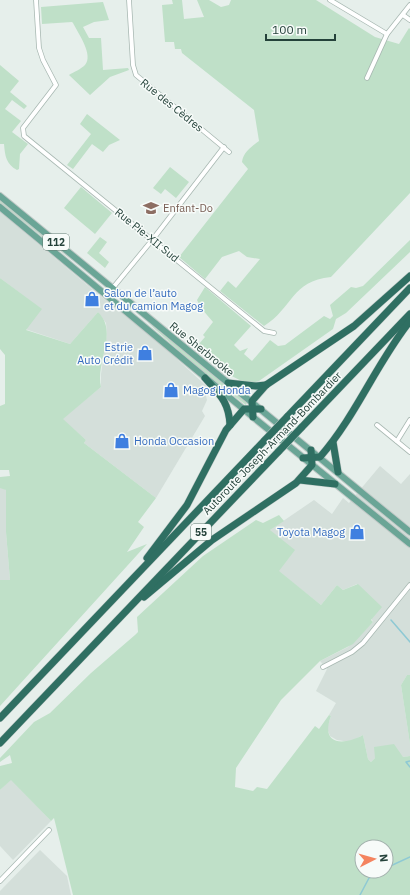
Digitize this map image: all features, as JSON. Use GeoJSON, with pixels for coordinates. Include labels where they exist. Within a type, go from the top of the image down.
{"type":"FeatureCollection","features":[{"type":"Feature","properties":{"kind":"highway"},"geometry":{"type":"LineString","coordinates":[[252,413],[252,401],[266,385],[347,331],[410,276]]}},
{"type":"Feature","properties":{"kind":"highway","name":"Autoroute Joseph-Armand-Bombardier"},"geometry":{"type":"LineString","coordinates":[[0,718],[410,288]]}},
{"type":"Feature","properties":{"kind":"highway","name":"Autoroute Joseph-Armand-Bombardier"},"geometry":{"type":"LineString","coordinates":[[0,743],[410,314]]}},
{"type":"Feature","properties":{"kind":"highway"},"geometry":{"type":"LineString","coordinates":[[303,458],[320,457],[333,442],[385,356],[410,321]]}},
{"type":"Feature","properties":{"kind":"highway"},"geometry":{"type":"LineString","coordinates":[[205,378],[226,403],[230,425]]}},
{"type":"Feature","properties":{"kind":"highway"},"geometry":{"type":"LineString","coordinates":[[228,383],[256,386],[266,385]]}},
{"type":"Feature","properties":{"kind":"highway"},"geometry":{"type":"LineString","coordinates":[[128,584],[187,505],[230,425],[244,409],[252,413]]}},
{"type":"Feature","properties":{"kind":"highway"},"geometry":{"type":"LineString","coordinates":[[252,413],[261,409]]}},
{"type":"Feature","properties":{"kind":"highway"},"geometry":{"type":"LineString","coordinates":[[333,442],[338,472]]}},
{"type":"Feature","properties":{"kind":"highway"},"geometry":{"type":"LineString","coordinates":[[124,614],[212,540],[300,480],[311,457]]}},
{"type":"Feature","properties":{"kind":"highway"},"geometry":{"type":"LineString","coordinates":[[300,480],[335,484]]}},
{"type":"Feature","properties":{"kind":"main road","name":"Rue Sherbrooke"},"geometry":{"type":"LineString","coordinates":[[0,196],[252,401],[311,457],[335,484],[410,544]]}},
{"type":"Feature","properties":{"kind":"main road","name":"Rue Sherbrooke"},"geometry":{"type":"LineString","coordinates":[[0,207],[244,409]]}},
{"type":"Feature","properties":{"kind":"main road"},"geometry":{"type":"LineString","coordinates":[[252,413],[303,458]]}},
{"type":"Feature","properties":{"kind":"main road"},"geometry":{"type":"LineString","coordinates":[[320,457],[410,532]]}},
{"type":"Feature","properties":{"kind":"street","name":"Rue Pie-XII Sud"},"geometry":{"type":"LineString","coordinates":[[36,0],[41,54],[56,86],[23,128],[22,133],[264,331],[274,333]]}},
{"type":"Feature","properties":{"kind":"street","name":"Rue des Cèdres"},"geometry":{"type":"LineString","coordinates":[[129,0],[133,65],[136,75],[229,152]]}},
{"type":"Feature","properties":{"kind":"street"},"geometry":{"type":"LineString","coordinates":[[330,0],[387,34]]}},
{"type":"Feature","properties":{"kind":"street"},"geometry":{"type":"LineString","coordinates":[[367,78],[387,34],[410,5]]}},
{"type":"Feature","properties":{"kind":"street"},"geometry":{"type":"LineString","coordinates":[[403,15],[410,20]]}},
{"type":"Feature","properties":{"kind":"street"},"geometry":{"type":"LineString","coordinates":[[107,295],[153,239],[224,147]]}},
{"type":"Feature","properties":{"kind":"street"},"geometry":{"type":"LineString","coordinates":[[397,441],[410,420]]}},
{"type":"Feature","properties":{"kind":"street"},"geometry":{"type":"LineString","coordinates":[[377,425],[410,452]]}},
{"type":"Feature","properties":{"kind":"street"},"geometry":{"type":"LineString","coordinates":[[323,667],[352,652],[363,643],[410,585]]}},
{"type":"Feature","properties":{"kind":"street"},"geometry":{"type":"LineString","coordinates":[[0,881],[49,830]]}},
{"type":"Feature","properties":{"kind":"shaded area"},"geometry":{"type":"Polygon","coordinates":[[[0,212],[99,295],[157,341],[214,393],[209,395],[205,392],[207,400],[202,411],[205,416],[156,498],[84,443],[86,440],[62,419],[101,387],[101,374],[107,334],[106,323],[98,312],[70,344],[25,329],[41,309],[0,278],[0,212]]]}},
{"type":"Feature","properties":{"kind":"shaded area"},"geometry":{"type":"Polygon","coordinates":[[[380,466],[401,484],[410,474],[410,675],[407,675],[401,685],[410,744],[410,756],[403,757],[375,747],[375,758],[371,762],[368,759],[363,735],[350,742],[337,740],[330,736],[327,728],[331,716],[329,715],[336,703],[316,691],[327,669],[320,661],[348,647],[373,622],[357,584],[343,590],[337,585],[321,605],[278,571],[270,530],[314,500],[332,514],[343,498],[349,503],[380,466]]]}},
{"type":"Feature","properties":{"kind":"shaded area"},"geometry":{"type":"Polygon","coordinates":[[[3,487],[6,490],[6,532],[10,580],[0,580],[0,488],[3,487]]]}},
{"type":"Feature","properties":{"kind":"shaded area"},"geometry":{"type":"Polygon","coordinates":[[[11,779],[51,821],[13,860],[0,846],[0,790],[11,779]]]}},
{"type":"Feature","properties":{"kind":"shaded area"},"geometry":{"type":"Polygon","coordinates":[[[40,850],[67,876],[71,895],[0,895],[0,891],[40,850]]]}},
{"type":"Feature","properties":{"kind":"green space"},"geometry":{"type":"Polygon","coordinates":[[[172,0],[182,0],[184,19],[204,17],[197,0],[209,0],[221,7],[229,5],[231,0],[316,0],[375,37],[399,44],[409,28],[410,29],[410,193],[331,277],[308,284],[293,296],[274,319],[264,326],[220,291],[228,281],[236,288],[260,259],[247,257],[239,251],[222,257],[205,279],[179,257],[248,169],[242,162],[244,155],[259,141],[254,110],[182,53],[181,49],[175,49],[174,42],[165,42],[162,5],[173,4],[172,0]]]}},
{"type":"Feature","properties":{"kind":"green space"},"geometry":{"type":"Polygon","coordinates":[[[103,2],[109,20],[94,22],[83,27],[89,38],[101,38],[103,70],[128,68],[129,70],[110,77],[90,95],[69,75],[85,65],[88,56],[84,44],[73,23],[42,24],[41,7],[103,2]]]}},
{"type":"Feature","properties":{"kind":"green space"},"geometry":{"type":"Polygon","coordinates":[[[0,65],[19,81],[10,92],[27,106],[24,109],[12,100],[5,109],[21,121],[12,132],[28,144],[20,154],[19,169],[17,170],[8,162],[4,144],[0,144],[0,65]]]}},
{"type":"Feature","properties":{"kind":"green space"},"geometry":{"type":"Polygon","coordinates":[[[87,114],[120,140],[109,145],[103,152],[92,144],[73,169],[67,165],[91,134],[80,124],[87,114]]]}},
{"type":"Feature","properties":{"kind":"green space"},"geometry":{"type":"Polygon","coordinates":[[[170,167],[189,182],[176,198],[165,189],[161,194],[153,188],[170,167]]]}},
{"type":"Feature","properties":{"kind":"green space"},"geometry":{"type":"Polygon","coordinates":[[[81,187],[112,213],[95,234],[64,208],[81,187]]]}},
{"type":"Feature","properties":{"kind":"green space"},"geometry":{"type":"Polygon","coordinates":[[[0,200],[73,259],[72,260],[0,203],[0,200]]]}},
{"type":"Feature","properties":{"kind":"green space"},"geometry":{"type":"Polygon","coordinates":[[[100,237],[107,242],[99,253],[109,262],[105,268],[87,253],[100,237]]]}},
{"type":"Feature","properties":{"kind":"green space"},"geometry":{"type":"Polygon","coordinates":[[[410,240],[410,252],[346,313],[336,319],[333,329],[259,381],[247,382],[235,378],[214,363],[217,360],[198,345],[205,337],[203,335],[213,322],[201,308],[197,300],[205,287],[251,326],[234,345],[240,351],[248,348],[244,354],[252,361],[270,340],[278,346],[285,345],[324,316],[330,319],[333,316],[330,305],[351,287],[356,288],[363,286],[410,240]]]}},
{"type":"Feature","properties":{"kind":"green space"},"geometry":{"type":"Polygon","coordinates":[[[0,278],[42,309],[26,330],[70,344],[98,312],[104,320],[107,338],[101,368],[101,387],[63,419],[86,440],[84,443],[156,498],[138,522],[144,527],[127,552],[147,544],[0,706],[0,580],[10,580],[6,532],[6,490],[0,488],[0,477],[10,476],[9,470],[0,470],[0,406],[5,404],[5,355],[0,349],[0,278]]]}},
{"type":"Feature","properties":{"kind":"green space"},"geometry":{"type":"Polygon","coordinates":[[[147,322],[237,392],[247,402],[246,405],[206,375],[147,322]]]}},
{"type":"Feature","properties":{"kind":"green space"},"geometry":{"type":"Polygon","coordinates":[[[279,515],[284,521],[270,530],[295,550],[279,571],[321,605],[337,585],[343,590],[358,584],[382,607],[371,620],[373,622],[353,644],[320,661],[281,700],[236,768],[235,787],[253,791],[257,787],[267,789],[315,726],[319,729],[329,715],[331,716],[328,726],[331,738],[335,740],[348,741],[363,735],[368,759],[371,762],[375,758],[374,747],[394,744],[403,757],[410,756],[410,895],[73,895],[54,818],[51,821],[11,780],[0,790],[0,766],[12,763],[10,755],[0,762],[0,758],[34,722],[50,713],[91,673],[138,632],[137,617],[203,556],[256,520],[263,523],[279,515]]]}},
{"type":"Feature","properties":{"kind":"green space"},"geometry":{"type":"Polygon","coordinates":[[[407,675],[410,675],[410,744],[401,685],[407,675]]]}},
{"type":"Feature","properties":{"kind":"waterway"},"geometry":{"type":"LineString","coordinates":[[391,620],[410,642]]}},
{"type":"Feature","properties":{"kind":"waterway"},"geometry":{"type":"LineString","coordinates":[[410,761],[406,762],[410,767]]}},
{"type":"Feature","properties":{"kind":"waterway"},"geometry":{"type":"LineString","coordinates":[[394,864],[410,857]]}},
{"type":"Feature","properties":{"kind":"waterway"},"geometry":{"type":"LineString","coordinates":[[360,895],[368,879]]}},
{"type":"Feature","properties":{"kind":"place","name":"Enfant-Do"},"geometry":{"type":"Point","coordinates":[151,208]}},
{"type":"Feature","properties":{"kind":"place","name":"Salon de l’auto et du camion Magog"},"geometry":{"type":"Point","coordinates":[92,299]}},
{"type":"Feature","properties":{"kind":"place","name":"Estrie Auto Crédit"},"geometry":{"type":"Point","coordinates":[145,353]}},
{"type":"Feature","properties":{"kind":"place","name":"Magog Honda"},"geometry":{"type":"Point","coordinates":[171,390]}},
{"type":"Feature","properties":{"kind":"place","name":"Honda Occasion"},"geometry":{"type":"Point","coordinates":[122,441]}},
{"type":"Feature","properties":{"kind":"place","name":"Toyota Magog"},"geometry":{"type":"Point","coordinates":[357,532]}}]}
